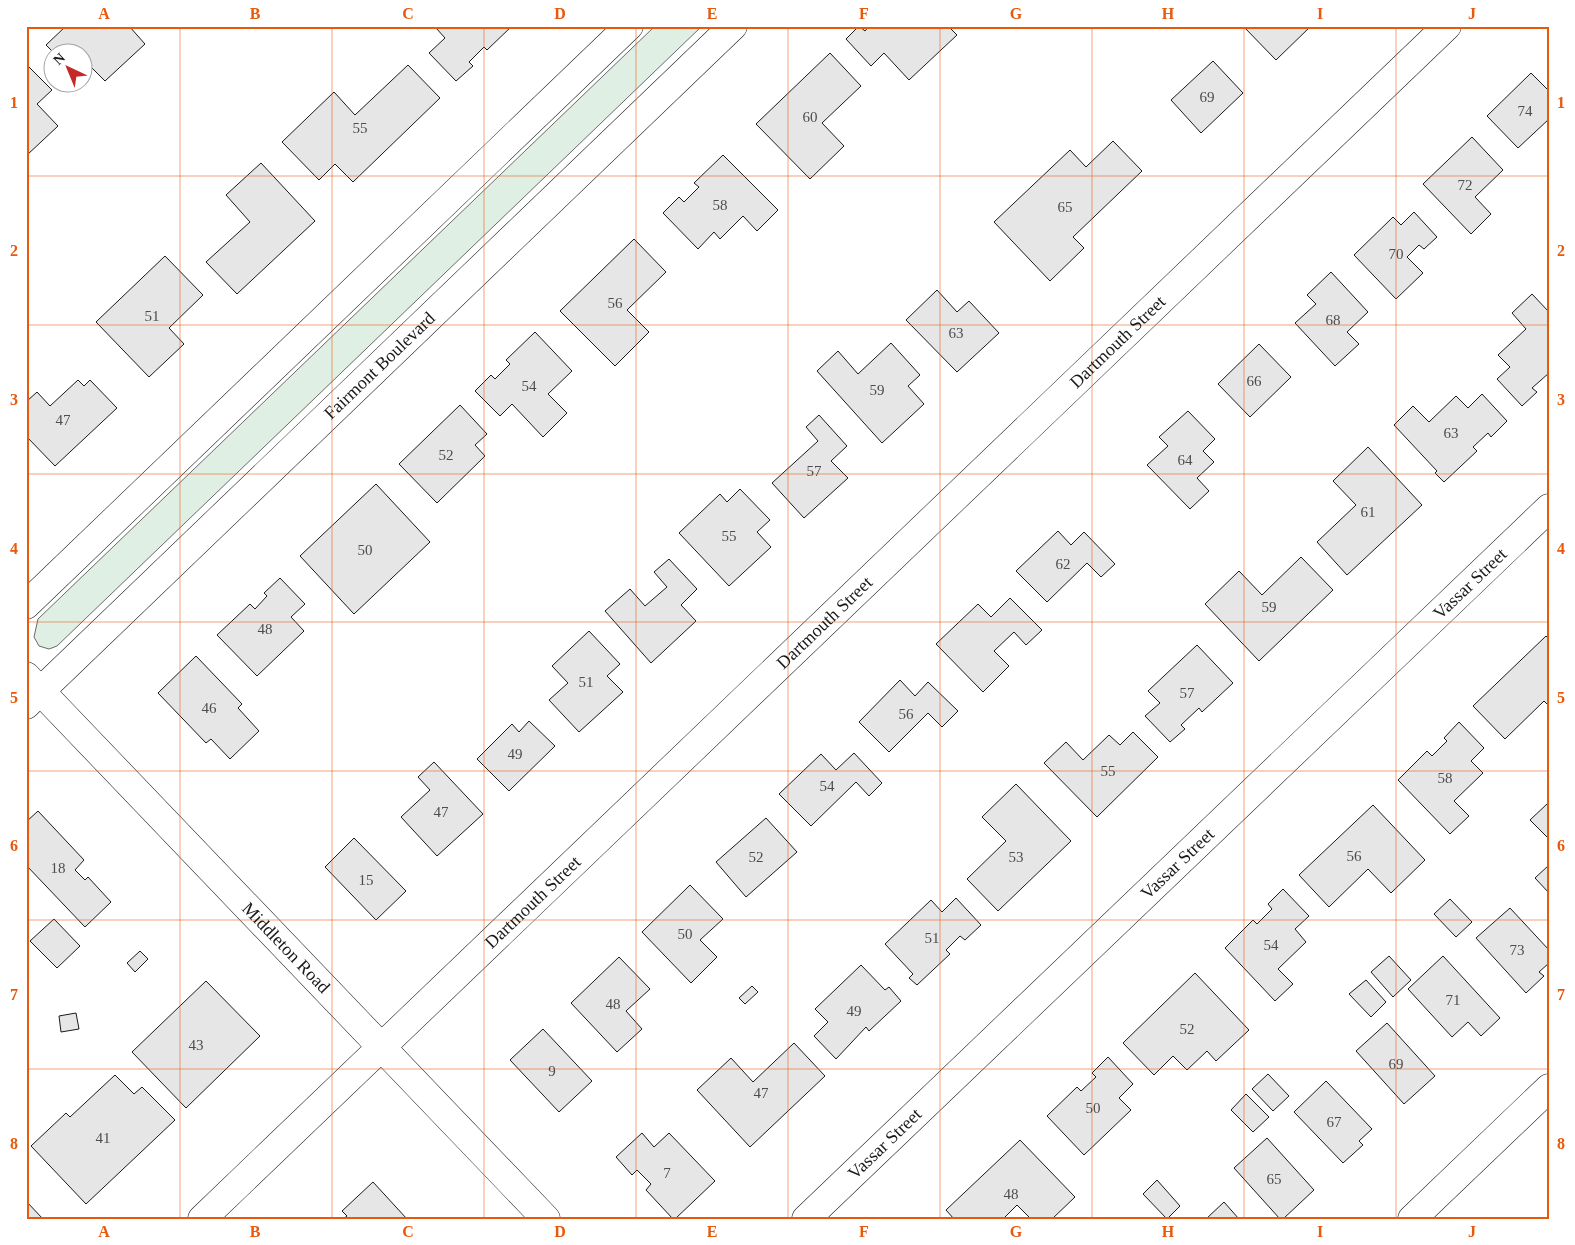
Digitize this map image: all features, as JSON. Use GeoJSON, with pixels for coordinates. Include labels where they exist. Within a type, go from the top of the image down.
{"type":"FeatureCollection","features":[{"type":"Feature","properties":{"kind":"street"},"geometry":{"type":"LineString","coordinates":[[26,605],[629,26]]}},
{"type":"Feature","properties":{"kind":"street","name":"Fairmont Boulevard"},"geometry":{"type":"LineString","coordinates":[[31,690],[733,26]]}},
{"type":"Feature","properties":{"kind":"street","name":"Dartmouth Street"},"geometry":{"type":"LineString","coordinates":[[202,1219],[1447,26]]}},
{"type":"Feature","properties":{"kind":"street","name":"Vassar Street"},"geometry":{"type":"LineString","coordinates":[[806,1219],[1549,508]]}},
{"type":"Feature","properties":{"kind":"street","name":"Middleton Road"},"geometry":{"type":"LineString","coordinates":[[31,690],[382,1047],[546,1219]]}},
{"type":"Feature","properties":{"kind":"street"},"geometry":{"type":"LineString","coordinates":[[1412,1219],[1549,1088]]}},
{"type":"Feature","properties":{"kind":"green space"},"geometry":{"type":"Polygon","coordinates":[[[655,26],[702,26],[57,646],[49,649],[39,646],[34,637],[38,619],[655,26]]]}},
{"type":"Feature","properties":{"kind":"building"},"geometry":{"type":"Polygon","coordinates":[[[66,26],[129,26],[145,44],[105,81],[92,68],[92,42],[49,42],[66,26]]]}},
{"type":"Feature","properties":{"kind":"building"},"geometry":{"type":"Polygon","coordinates":[[[438,26],[512,26],[487,50],[484,47],[469,62],[473,66],[456,81],[429,53],[445,38],[436,28],[438,26]]]}},
{"type":"Feature","properties":{"kind":"building"},"geometry":{"type":"Polygon","coordinates":[[[859,26],[865,31],[869,26],[948,26],[957,35],[909,80],[884,53],[871,66],[846,39],[859,26]]]}},
{"type":"Feature","properties":{"kind":"building"},"geometry":{"type":"Polygon","coordinates":[[[1243,26],[1311,26],[1276,60],[1243,26]]]}},
{"type":"Feature","properties":{"kind":"building"},"geometry":{"type":"Polygon","coordinates":[[[830,53],[861,86],[822,123],[844,146],[810,179],[756,124],[830,53]]]}},
{"type":"Feature","properties":{"kind":"building"},"geometry":{"type":"Polygon","coordinates":[[[1213,61],[1243,93],[1201,133],[1171,100],[1213,61]]]}},
{"type":"Feature","properties":{"kind":"building"},"geometry":{"type":"Polygon","coordinates":[[[27,65],[42,80],[42,92],[50,92],[37,104],[58,126],[26,156],[27,65]]]}},
{"type":"Feature","properties":{"kind":"building"},"geometry":{"type":"Polygon","coordinates":[[[408,65],[440,98],[353,182],[335,164],[319,180],[282,142],[334,92],[355,115],[408,65]]]}},
{"type":"Feature","properties":{"kind":"building"},"geometry":{"type":"Polygon","coordinates":[[[1531,73],[1549,91],[1549,119],[1518,148],[1487,116],[1531,73]]]}},
{"type":"Feature","properties":{"kind":"building"},"geometry":{"type":"Polygon","coordinates":[[[1472,137],[1503,170],[1475,197],[1491,214],[1471,234],[1423,184],[1472,137]]]}},
{"type":"Feature","properties":{"kind":"building"},"geometry":{"type":"Polygon","coordinates":[[[1113,141],[1142,171],[1073,237],[1084,248],[1050,281],[994,222],[1070,150],[1086,167],[1113,141]]]}},
{"type":"Feature","properties":{"kind":"building"},"geometry":{"type":"Polygon","coordinates":[[[723,155],[778,210],[757,231],[743,216],[720,239],[714,232],[698,249],[663,213],[679,197],[684,202],[699,187],[694,183],[723,155]]]}},
{"type":"Feature","properties":{"kind":"building"},"geometry":{"type":"Polygon","coordinates":[[[261,163],[315,221],[237,294],[206,262],[250,222],[226,195],[261,163]]]}},
{"type":"Feature","properties":{"kind":"building"},"geometry":{"type":"Polygon","coordinates":[[[1414,212],[1437,237],[1424,249],[1419,245],[1407,257],[1423,273],[1396,299],[1354,255],[1393,217],[1401,225],[1414,212]]]}},
{"type":"Feature","properties":{"kind":"building"},"geometry":{"type":"Polygon","coordinates":[[[634,239],[666,272],[627,310],[649,332],[615,366],[560,311],[634,239]]]}},
{"type":"Feature","properties":{"kind":"building"},"geometry":{"type":"Polygon","coordinates":[[[165,256],[203,295],[169,328],[184,344],[149,377],[96,322],[165,256]]]}},
{"type":"Feature","properties":{"kind":"building"},"geometry":{"type":"Polygon","coordinates":[[[1331,272],[1368,312],[1347,332],[1359,344],[1335,366],[1295,323],[1316,304],[1307,295],[1331,272]]]}},
{"type":"Feature","properties":{"kind":"building"},"geometry":{"type":"Polygon","coordinates":[[[937,290],[957,312],[969,301],[999,333],[957,372],[906,320],[937,290]]]}},
{"type":"Feature","properties":{"kind":"building"},"geometry":{"type":"Polygon","coordinates":[[[1532,294],[1549,312],[1549,373],[1532,388],[1537,392],[1522,406],[1497,379],[1510,367],[1498,355],[1526,329],[1512,313],[1532,294]]]}},
{"type":"Feature","properties":{"kind":"building"},"geometry":{"type":"Polygon","coordinates":[[[535,332],[572,371],[548,394],[567,413],[543,437],[512,404],[500,416],[475,391],[491,375],[495,379],[510,364],[506,360],[535,332]]]}},
{"type":"Feature","properties":{"kind":"building"},"geometry":{"type":"Polygon","coordinates":[[[891,343],[920,375],[908,386],[924,404],[882,443],[817,371],[838,351],[858,374],[891,343]]]}},
{"type":"Feature","properties":{"kind":"building"},"geometry":{"type":"Polygon","coordinates":[[[1259,344],[1291,377],[1250,417],[1218,384],[1259,344]]]}},
{"type":"Feature","properties":{"kind":"building"},"geometry":{"type":"Polygon","coordinates":[[[78,380],[84,386],[90,380],[117,408],[55,466],[26,436],[26,402],[37,392],[50,406],[78,380]]]}},
{"type":"Feature","properties":{"kind":"building"},"geometry":{"type":"Polygon","coordinates":[[[1482,394],[1507,421],[1491,437],[1488,433],[1473,447],[1477,451],[1444,482],[1435,473],[1437,471],[1394,425],[1413,406],[1429,422],[1456,396],[1468,408],[1482,394]]]}},
{"type":"Feature","properties":{"kind":"building"},"geometry":{"type":"Polygon","coordinates":[[[460,405],[487,434],[475,445],[485,456],[437,503],[399,464],[460,405]]]}},
{"type":"Feature","properties":{"kind":"building"},"geometry":{"type":"Polygon","coordinates":[[[1188,411],[1215,439],[1203,451],[1214,462],[1197,478],[1209,491],[1190,509],[1147,465],[1168,446],[1159,437],[1188,411]]]}},
{"type":"Feature","properties":{"kind":"building"},"geometry":{"type":"Polygon","coordinates":[[[819,415],[847,446],[831,461],[848,478],[804,518],[772,483],[818,441],[806,427],[819,415]]]}},
{"type":"Feature","properties":{"kind":"building"},"geometry":{"type":"Polygon","coordinates":[[[1368,447],[1422,505],[1347,575],[1317,542],[1356,505],[1333,481],[1368,447]]]}},
{"type":"Feature","properties":{"kind":"building"},"geometry":{"type":"Polygon","coordinates":[[[376,484],[430,542],[354,614],[300,556],[376,484]]]}},
{"type":"Feature","properties":{"kind":"building"},"geometry":{"type":"Polygon","coordinates":[[[740,489],[770,520],[757,532],[771,547],[729,586],[679,533],[720,494],[727,502],[740,489]]]}},
{"type":"Feature","properties":{"kind":"building"},"geometry":{"type":"Polygon","coordinates":[[[1058,531],[1071,545],[1084,532],[1115,564],[1101,577],[1087,563],[1047,602],[1016,571],[1058,531]]]}},
{"type":"Feature","properties":{"kind":"building"},"geometry":{"type":"Polygon","coordinates":[[[1301,557],[1333,590],[1259,661],[1205,604],[1239,571],[1262,595],[1301,557]]]}},
{"type":"Feature","properties":{"kind":"building"},"geometry":{"type":"Polygon","coordinates":[[[669,559],[697,589],[681,605],[696,621],[651,663],[605,611],[630,589],[645,606],[667,587],[654,572],[669,559]]]}},
{"type":"Feature","properties":{"kind":"building"},"geometry":{"type":"Polygon","coordinates":[[[280,578],[305,604],[291,617],[304,631],[257,676],[217,635],[250,604],[255,609],[267,596],[264,593],[280,578]]]}},
{"type":"Feature","properties":{"kind":"building"},"geometry":{"type":"Polygon","coordinates":[[[1010,598],[1042,630],[1026,645],[1014,632],[994,651],[1009,666],[983,692],[936,644],[978,604],[991,617],[1010,598]]]}},
{"type":"Feature","properties":{"kind":"building"},"geometry":{"type":"Polygon","coordinates":[[[589,631],[620,664],[607,676],[623,692],[579,732],[549,700],[568,683],[552,666],[589,631]]]}},
{"type":"Feature","properties":{"kind":"building"},"geometry":{"type":"Polygon","coordinates":[[[1546,636],[1549,639],[1549,706],[1544,701],[1505,739],[1473,706],[1546,636]]]}},
{"type":"Feature","properties":{"kind":"building"},"geometry":{"type":"Polygon","coordinates":[[[1197,645],[1233,683],[1202,712],[1199,708],[1181,725],[1185,729],[1170,742],[1145,716],[1160,703],[1148,691],[1197,645]]]}},
{"type":"Feature","properties":{"kind":"building"},"geometry":{"type":"Polygon","coordinates":[[[196,656],[242,704],[238,708],[259,731],[230,759],[211,739],[206,743],[158,693],[196,656]]]}},
{"type":"Feature","properties":{"kind":"building"},"geometry":{"type":"Polygon","coordinates":[[[900,680],[915,696],[928,682],[958,711],[942,727],[928,713],[889,752],[859,722],[900,680]]]}},
{"type":"Feature","properties":{"kind":"building"},"geometry":{"type":"Polygon","coordinates":[[[529,721],[555,746],[509,791],[477,759],[512,724],[519,732],[529,721]]]}},
{"type":"Feature","properties":{"kind":"building"},"geometry":{"type":"Polygon","coordinates":[[[1459,722],[1484,748],[1471,761],[1483,773],[1454,801],[1469,816],[1450,834],[1398,780],[1427,751],[1432,756],[1447,741],[1444,738],[1459,722]]]}},
{"type":"Feature","properties":{"kind":"building"},"geometry":{"type":"Polygon","coordinates":[[[1133,732],[1158,757],[1097,817],[1044,763],[1066,742],[1083,760],[1109,735],[1120,745],[1133,732]]]}},
{"type":"Feature","properties":{"kind":"building"},"geometry":{"type":"Polygon","coordinates":[[[854,753],[882,783],[869,796],[856,782],[811,826],[779,794],[821,754],[836,770],[854,753]]]}},
{"type":"Feature","properties":{"kind":"building"},"geometry":{"type":"Polygon","coordinates":[[[434,762],[483,814],[437,856],[401,817],[430,790],[418,777],[434,762]]]}},
{"type":"Feature","properties":{"kind":"building"},"geometry":{"type":"Polygon","coordinates":[[[1016,784],[1071,841],[998,911],[967,879],[1006,841],[982,817],[1016,784]]]}},
{"type":"Feature","properties":{"kind":"building"},"geometry":{"type":"Polygon","coordinates":[[[1547,804],[1549,805],[1549,839],[1530,820],[1547,804]]]}},
{"type":"Feature","properties":{"kind":"building"},"geometry":{"type":"Polygon","coordinates":[[[1373,805],[1425,860],[1391,893],[1368,869],[1329,907],[1299,875],[1373,805]]]}},
{"type":"Feature","properties":{"kind":"building"},"geometry":{"type":"Polygon","coordinates":[[[38,811],[84,860],[75,870],[85,880],[88,877],[111,902],[85,927],[26,865],[26,822],[38,811]]]}},
{"type":"Feature","properties":{"kind":"building"},"geometry":{"type":"Polygon","coordinates":[[[766,818],[797,852],[746,897],[716,862],[766,818]]]}},
{"type":"Feature","properties":{"kind":"building"},"geometry":{"type":"Polygon","coordinates":[[[354,838],[406,891],[376,920],[325,867],[354,838]]]}},
{"type":"Feature","properties":{"kind":"building"},"geometry":{"type":"Polygon","coordinates":[[[1549,865],[1549,893],[1535,878],[1549,865]]]}},
{"type":"Feature","properties":{"kind":"building"},"geometry":{"type":"Polygon","coordinates":[[[690,885],[723,919],[700,940],[717,957],[691,983],[642,932],[690,885]]]}},
{"type":"Feature","properties":{"kind":"building"},"geometry":{"type":"Polygon","coordinates":[[[1283,889],[1309,916],[1295,929],[1306,942],[1278,969],[1293,984],[1275,1001],[1225,948],[1253,920],[1257,924],[1272,909],[1268,904],[1283,889]]]}},
{"type":"Feature","properties":{"kind":"building"},"geometry":{"type":"Polygon","coordinates":[[[956,898],[981,925],[965,940],[960,936],[946,950],[950,954],[917,985],[909,978],[913,974],[885,944],[931,900],[942,912],[956,898]]]}},
{"type":"Feature","properties":{"kind":"building"},"geometry":{"type":"Polygon","coordinates":[[[1450,899],[1472,922],[1456,937],[1434,914],[1450,899]]]}},
{"type":"Feature","properties":{"kind":"building"},"geometry":{"type":"Polygon","coordinates":[[[1510,908],[1549,950],[1549,963],[1539,972],[1544,976],[1526,993],[1476,938],[1510,908]]]}},
{"type":"Feature","properties":{"kind":"building"},"geometry":{"type":"Polygon","coordinates":[[[54,919],[80,946],[57,968],[30,941],[54,919]]]}},
{"type":"Feature","properties":{"kind":"building"},"geometry":{"type":"Polygon","coordinates":[[[140,951],[148,959],[135,972],[127,963],[140,951]]]}},
{"type":"Feature","properties":{"kind":"building"},"geometry":{"type":"Polygon","coordinates":[[[1389,956],[1411,980],[1393,997],[1371,972],[1389,956]]]}},
{"type":"Feature","properties":{"kind":"building"},"geometry":{"type":"Polygon","coordinates":[[[1443,956],[1500,1018],[1481,1036],[1468,1022],[1452,1037],[1408,989],[1443,956]]]}},
{"type":"Feature","properties":{"kind":"building"},"geometry":{"type":"Polygon","coordinates":[[[619,957],[650,989],[626,1011],[642,1029],[617,1052],[571,1003],[619,957]]]}},
{"type":"Feature","properties":{"kind":"building"},"geometry":{"type":"Polygon","coordinates":[[[861,965],[885,990],[889,987],[901,1001],[869,1031],[866,1027],[836,1059],[814,1036],[828,1022],[815,1009],[861,965]]]}},
{"type":"Feature","properties":{"kind":"building"},"geometry":{"type":"Polygon","coordinates":[[[1195,973],[1249,1030],[1216,1061],[1207,1051],[1187,1070],[1173,1056],[1154,1075],[1123,1043],[1195,973]]]}},
{"type":"Feature","properties":{"kind":"building"},"geometry":{"type":"Polygon","coordinates":[[[1366,980],[1386,1002],[1371,1017],[1349,994],[1366,980]]]}},
{"type":"Feature","properties":{"kind":"building"},"geometry":{"type":"Polygon","coordinates":[[[206,981],[260,1036],[186,1108],[132,1052],[206,981]]]}},
{"type":"Feature","properties":{"kind":"building"},"geometry":{"type":"Polygon","coordinates":[[[752,986],[758,992],[745,1004],[739,998],[752,986]]]}},
{"type":"Feature","properties":{"kind":"building"},"geometry":{"type":"Polygon","coordinates":[[[76,1013],[79,1029],[61,1032],[59,1016],[76,1013]]]}},
{"type":"Feature","properties":{"kind":"building"},"geometry":{"type":"Polygon","coordinates":[[[1387,1023],[1435,1076],[1404,1104],[1356,1051],[1387,1023]]]}},
{"type":"Feature","properties":{"kind":"building"},"geometry":{"type":"Polygon","coordinates":[[[543,1029],[592,1081],[559,1112],[510,1060],[543,1029]]]}},
{"type":"Feature","properties":{"kind":"building"},"geometry":{"type":"Polygon","coordinates":[[[794,1043],[825,1076],[750,1147],[697,1090],[731,1058],[753,1082],[794,1043]]]}},
{"type":"Feature","properties":{"kind":"building"},"geometry":{"type":"Polygon","coordinates":[[[1108,1057],[1133,1084],[1119,1098],[1131,1110],[1084,1155],[1047,1116],[1077,1087],[1081,1091],[1096,1077],[1092,1073],[1108,1057]]]}},
{"type":"Feature","properties":{"kind":"building"},"geometry":{"type":"Polygon","coordinates":[[[1268,1074],[1289,1096],[1273,1111],[1252,1089],[1268,1074]]]}},
{"type":"Feature","properties":{"kind":"building"},"geometry":{"type":"Polygon","coordinates":[[[115,1075],[134,1094],[142,1087],[175,1120],[86,1204],[31,1146],[66,1113],[70,1117],[115,1075]]]}},
{"type":"Feature","properties":{"kind":"building"},"geometry":{"type":"Polygon","coordinates":[[[1326,1081],[1372,1129],[1359,1141],[1363,1145],[1343,1163],[1294,1112],[1326,1081]]]}},
{"type":"Feature","properties":{"kind":"building"},"geometry":{"type":"Polygon","coordinates":[[[1246,1094],[1269,1117],[1253,1132],[1231,1110],[1246,1094]]]}},
{"type":"Feature","properties":{"kind":"building"},"geometry":{"type":"Polygon","coordinates":[[[642,1133],[654,1147],[669,1133],[715,1181],[675,1219],[646,1190],[651,1184],[637,1170],[632,1175],[616,1157],[642,1133]]]}},
{"type":"Feature","properties":{"kind":"building"},"geometry":{"type":"Polygon","coordinates":[[[1267,1138],[1314,1190],[1283,1219],[1280,1219],[1234,1168],[1267,1138]]]}},
{"type":"Feature","properties":{"kind":"building"},"geometry":{"type":"Polygon","coordinates":[[[1020,1140],[1075,1197],[1052,1219],[1031,1219],[1017,1205],[1003,1219],[954,1219],[946,1210],[1020,1140]]]}},
{"type":"Feature","properties":{"kind":"building"},"geometry":{"type":"Polygon","coordinates":[[[1157,1180],[1180,1206],[1167,1219],[1143,1194],[1157,1180]]]}},
{"type":"Feature","properties":{"kind":"building"},"geometry":{"type":"Polygon","coordinates":[[[373,1182],[407,1219],[343,1219],[347,1216],[342,1211],[373,1182]]]}},
{"type":"Feature","properties":{"kind":"building"},"geometry":{"type":"Polygon","coordinates":[[[26,1201],[43,1219],[26,1219],[26,1201]]]}},
{"type":"Feature","properties":{"kind":"building"},"geometry":{"type":"Polygon","coordinates":[[[1224,1202],[1239,1219],[1206,1219],[1224,1202]]]}}]}
